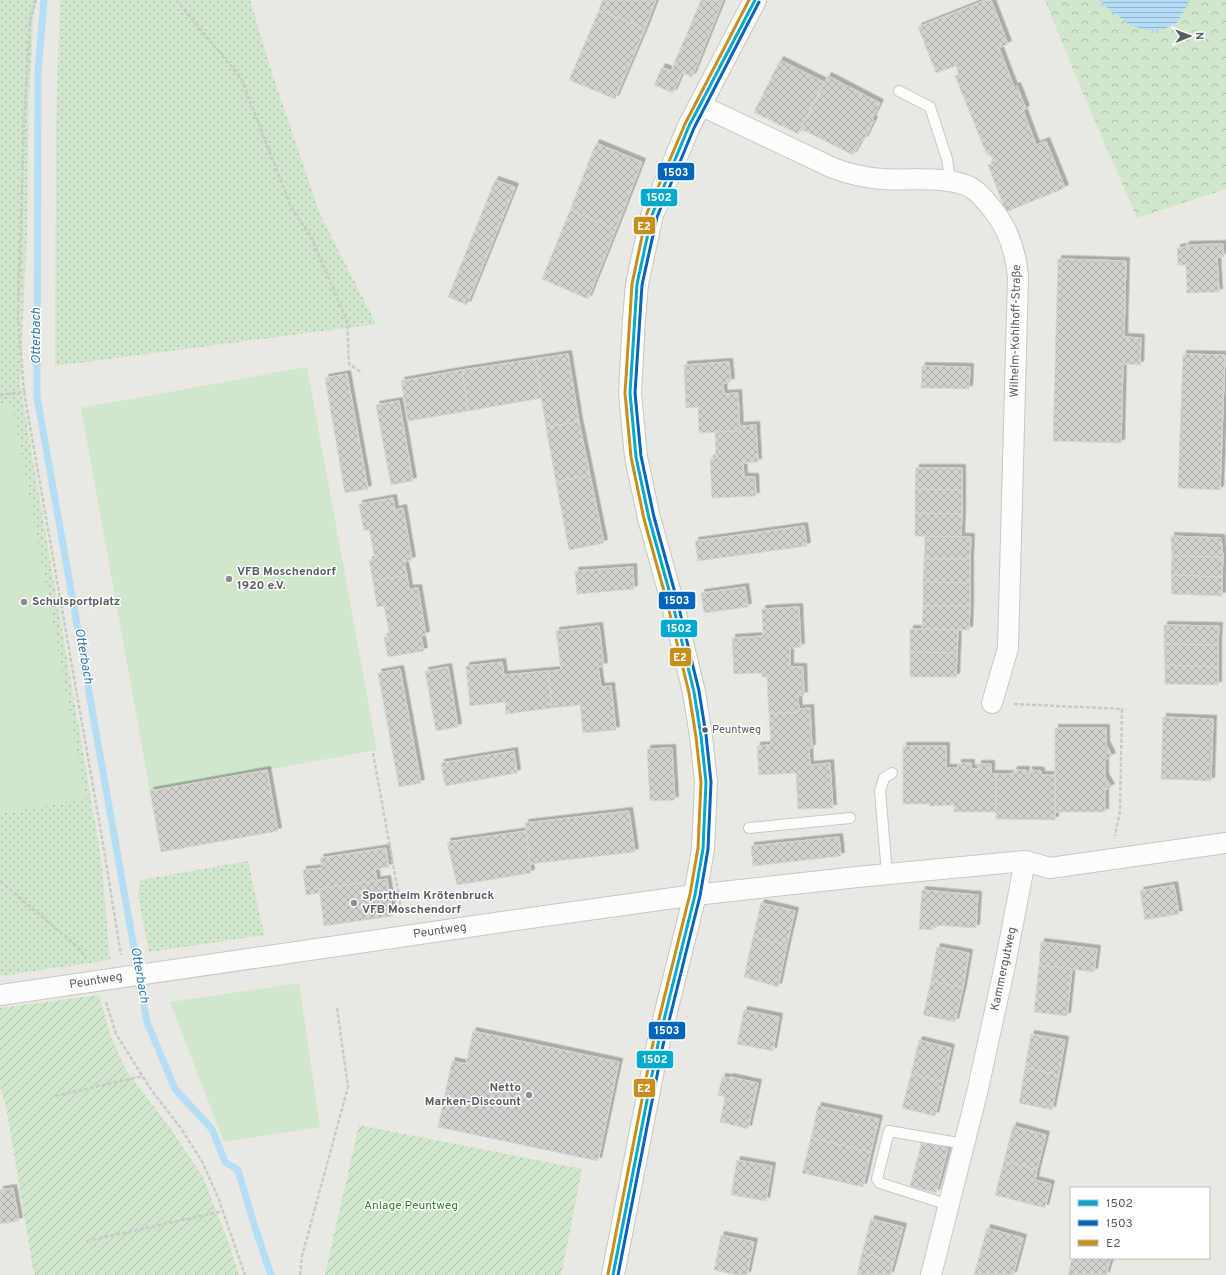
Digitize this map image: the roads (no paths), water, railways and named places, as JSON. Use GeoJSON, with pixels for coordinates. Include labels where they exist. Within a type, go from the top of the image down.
{"type":"FeatureCollection","features":[{"type":"Feature","properties":{"kind":"street"},"geometry":{"type":"LineString","coordinates":[[613,1275],[658,1044],[695,895],[703,849],[706,782],[702,736],[694,692],[672,601],[649,518],[636,457],[630,393],[637,284],[652,215],[689,126],[755,0]]}},
{"type":"Feature","properties":{"kind":"street","name":"Wilhelm-Kohlhoff-Straße"},"geometry":{"type":"LineString","coordinates":[[700,105],[833,168],[853,175],[882,179],[950,180],[970,187],[982,195],[1001,219],[1017,259],[1018,278],[1008,648],[992,703]]}},
{"type":"Feature","properties":{"kind":"street"},"geometry":{"type":"LineString","coordinates":[[1025,861],[1050,868],[1226,843]]}},
{"type":"Feature","properties":{"kind":"street","name":"Peuntweg"},"geometry":{"type":"LineString","coordinates":[[0,995],[695,895],[887,874],[1025,861]]}},
{"type":"Feature","properties":{"kind":"street","name":"Kammergutweg"},"geometry":{"type":"LineString","coordinates":[[932,1275],[1005,965],[1025,861]]}},
{"type":"Feature","properties":{"kind":"lane"},"geometry":{"type":"LineString","coordinates":[[899,91],[930,107],[947,159],[950,180]]}},
{"type":"Feature","properties":{"kind":"lane"},"geometry":{"type":"LineString","coordinates":[[887,874],[880,791],[884,778],[892,773]]}},
{"type":"Feature","properties":{"kind":"lane"},"geometry":{"type":"LineString","coordinates":[[749,828],[850,818]]}},
{"type":"Feature","properties":{"kind":"lane"},"geometry":{"type":"LineString","coordinates":[[949,1205],[880,1183],[877,1179],[889,1131],[964,1144]]}},
{"type":"Feature","properties":{"kind":"water"},"geometry":{"type":"Polygon","coordinates":[[[1099,0],[1190,0],[1177,23],[1156,32],[1132,26],[1112,12],[1099,0]]]}},
{"type":"Feature","properties":{"kind":"waterway","name":"Otterbach"},"geometry":{"type":"LineString","coordinates":[[44,0],[38,72],[37,397],[147,1022],[175,1089],[212,1129],[225,1162],[238,1170],[271,1275]]}},
{"type":"Feature","properties":{"kind":"place","name":"VFB Moschendorf 1920 e.V."},"geometry":{"type":"Point","coordinates":[229,579]}},
{"type":"Feature","properties":{"kind":"place","name":"Schulsportplatz"},"geometry":{"type":"Point","coordinates":[24,602]}},
{"type":"Feature","properties":{"kind":"place","name":"Peuntweg"},"geometry":{"type":"Point","coordinates":[705,730]}},
{"type":"Feature","properties":{"kind":"place","name":"Sportheim Krötenbruck VFB Moschendorf"},"geometry":{"type":"Point","coordinates":[354,903]}},
{"type":"Feature","properties":{"kind":"place","name":"Netto Marken-Discount"},"geometry":{"type":"Point","coordinates":[529,1095]}},
{"type":"Feature","properties":{"kind":"park label","name":"Anlage Peuntweg"},"geometry":{"type":"Point","coordinates":[411,1206]}}]}
